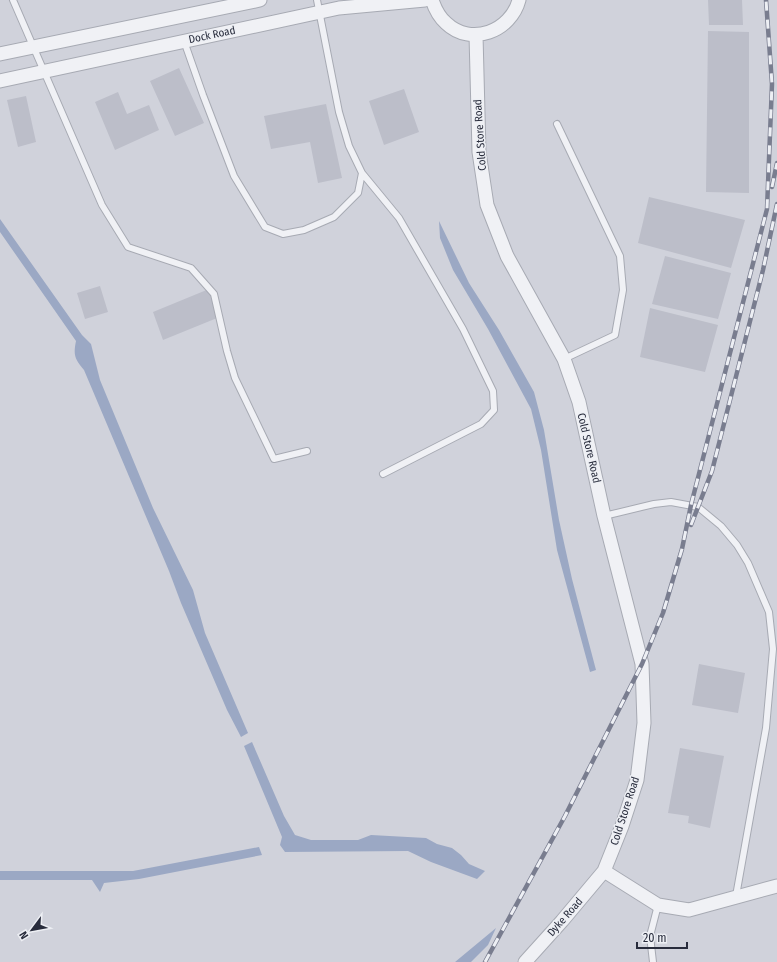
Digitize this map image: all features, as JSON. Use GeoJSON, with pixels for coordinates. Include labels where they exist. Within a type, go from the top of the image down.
{"type":"FeatureCollection","features":[{"type":"Feature","properties":{"kind":"street"},"geometry":{"type":"LineString","coordinates":[[0,54],[260,0]]}},
{"type":"Feature","properties":{"kind":"street","name":"Dock Road"},"geometry":{"type":"LineString","coordinates":[[0,81],[184,41],[318,6],[339,8],[425,0]]}},
{"type":"Feature","properties":{"kind":"street"},"geometry":{"type":"LineString","coordinates":[[432,0],[436,12],[446,24],[460,32],[476,35],[488,33],[502,26],[516,9],[519,0]]}},
{"type":"Feature","properties":{"kind":"street","name":"Cold Store Road"},"geometry":{"type":"LineString","coordinates":[[476,35],[478,152],[487,206],[507,256],[564,359],[579,402],[604,516],[642,664],[644,723],[637,780],[622,826],[604,871]]}},
{"type":"Feature","properties":{"kind":"street"},"geometry":{"type":"LineString","coordinates":[[604,871],[658,905],[689,910],[777,886]]}},
{"type":"Feature","properties":{"kind":"street","name":"Dyke Road"},"geometry":{"type":"LineString","coordinates":[[525,962],[604,871]]}},
{"type":"Feature","properties":{"kind":"lane"},"geometry":{"type":"LineString","coordinates":[[13,0],[102,205],[128,247],[191,268],[214,294],[227,351],[235,378],[274,459],[307,451]]}},
{"type":"Feature","properties":{"kind":"lane"},"geometry":{"type":"LineString","coordinates":[[318,6],[339,112],[349,146],[362,173],[399,218],[463,329],[493,391],[494,410],[481,424],[383,474]]}},
{"type":"Feature","properties":{"kind":"lane"},"geometry":{"type":"LineString","coordinates":[[184,41],[203,96],[234,176],[265,227],[283,234],[304,230],[334,218],[358,193],[362,173]]}},
{"type":"Feature","properties":{"kind":"lane"},"geometry":{"type":"LineString","coordinates":[[557,124],[620,256],[623,290],[615,335],[564,359]]}},
{"type":"Feature","properties":{"kind":"lane"},"geometry":{"type":"LineString","coordinates":[[604,516],[654,504],[671,502],[698,507],[721,526],[737,545],[748,563],[769,612],[773,648],[766,728],[736,897]]}},
{"type":"Feature","properties":{"kind":"lane"},"geometry":{"type":"LineString","coordinates":[[652,962],[650,936],[658,905]]}},
{"type":"Feature","properties":{"kind":"shaded area"},"geometry":{"type":"Polygon","coordinates":[[[0,0],[777,0],[777,962],[0,962],[0,0]]]}},
{"type":"Feature","properties":{"kind":"water"},"geometry":{"type":"Polygon","coordinates":[[[0,219],[82,335],[91,344],[100,380],[153,508],[193,590],[205,633],[248,733],[241,737],[227,710],[181,603],[169,571],[84,370],[77,360],[75,354],[76,341],[0,232],[0,219]]]}},
{"type":"Feature","properties":{"kind":"water"},"geometry":{"type":"Polygon","coordinates":[[[439,221],[469,283],[499,330],[534,392],[544,430],[559,520],[572,579],[596,670],[590,672],[557,550],[541,450],[531,409],[488,329],[453,270],[440,238],[439,221]]]}},
{"type":"Feature","properties":{"kind":"water"},"geometry":{"type":"Polygon","coordinates":[[[252,742],[284,816],[295,835],[311,840],[358,840],[371,835],[426,838],[437,844],[452,848],[469,864],[485,871],[477,879],[431,862],[408,851],[285,852],[280,845],[282,837],[244,746],[252,742]]]}},
{"type":"Feature","properties":{"kind":"water"},"geometry":{"type":"Polygon","coordinates":[[[259,847],[262,855],[139,879],[104,883],[100,892],[92,880],[0,880],[0,871],[133,871],[259,847]]]}},
{"type":"Feature","properties":{"kind":"water"},"geometry":{"type":"Polygon","coordinates":[[[496,928],[488,945],[471,962],[455,962],[496,928]]]}},
{"type":"Feature","properties":{"kind":"building"},"geometry":{"type":"Polygon","coordinates":[[[708,0],[742,0],[743,25],[709,25],[708,0]]]}},
{"type":"Feature","properties":{"kind":"building"},"geometry":{"type":"Polygon","coordinates":[[[708,31],[749,32],[749,193],[706,192],[708,31]]]}},
{"type":"Feature","properties":{"kind":"building"},"geometry":{"type":"Polygon","coordinates":[[[179,68],[204,123],[175,136],[150,81],[179,68]]]}},
{"type":"Feature","properties":{"kind":"building"},"geometry":{"type":"Polygon","coordinates":[[[404,89],[419,132],[384,145],[369,101],[404,89]]]}},
{"type":"Feature","properties":{"kind":"building"},"geometry":{"type":"Polygon","coordinates":[[[118,92],[127,114],[149,105],[159,130],[115,150],[95,102],[118,92]]]}},
{"type":"Feature","properties":{"kind":"building"},"geometry":{"type":"Polygon","coordinates":[[[26,96],[36,142],[18,147],[7,100],[26,96]]]}},
{"type":"Feature","properties":{"kind":"building"},"geometry":{"type":"Polygon","coordinates":[[[326,104],[342,178],[318,183],[310,142],[271,149],[264,116],[326,104]]]}},
{"type":"Feature","properties":{"kind":"building"},"geometry":{"type":"Polygon","coordinates":[[[649,197],[745,220],[731,268],[638,243],[649,197]]]}},
{"type":"Feature","properties":{"kind":"building"},"geometry":{"type":"Polygon","coordinates":[[[665,256],[731,273],[718,319],[652,304],[665,256]]]}},
{"type":"Feature","properties":{"kind":"building"},"geometry":{"type":"Polygon","coordinates":[[[100,286],[108,312],[85,319],[77,293],[100,286]]]}},
{"type":"Feature","properties":{"kind":"building"},"geometry":{"type":"Polygon","coordinates":[[[209,289],[222,316],[163,340],[153,312],[209,289]]]}},
{"type":"Feature","properties":{"kind":"building"},"geometry":{"type":"Polygon","coordinates":[[[650,308],[718,325],[705,372],[640,357],[650,308]]]}},
{"type":"Feature","properties":{"kind":"building"},"geometry":{"type":"Polygon","coordinates":[[[699,664],[745,673],[738,713],[692,705],[699,664]]]}},
{"type":"Feature","properties":{"kind":"building"},"geometry":{"type":"Polygon","coordinates":[[[680,748],[724,756],[710,828],[688,823],[689,816],[668,813],[680,748]]]}},
{"type":"Feature","properties":{"kind":"railway"},"geometry":{"type":"LineString","coordinates":[[485,962],[565,816],[642,664],[663,613],[682,549],[691,505],[767,209],[772,84],[766,0]]}},
{"type":"Feature","properties":{"kind":"railway"},"geometry":{"type":"LineString","coordinates":[[772,187],[777,163]]}},
{"type":"Feature","properties":{"kind":"railway"},"geometry":{"type":"LineString","coordinates":[[691,525],[712,471],[763,270],[777,204]]}}]}
